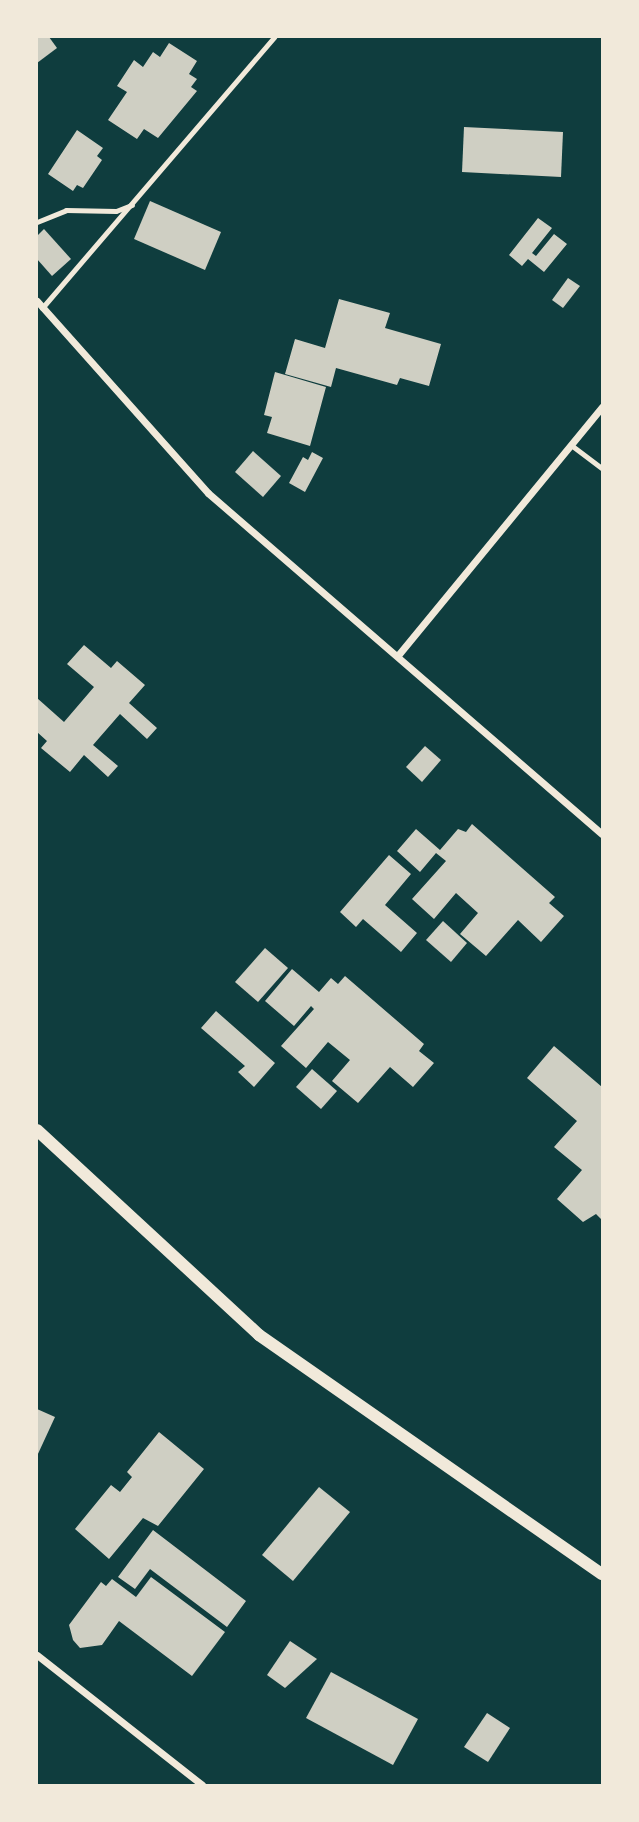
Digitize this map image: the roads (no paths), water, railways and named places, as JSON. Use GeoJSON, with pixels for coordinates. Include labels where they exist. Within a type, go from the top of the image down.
{"type":"FeatureCollection","features":[{"type":"Feature","properties":{"kind":"street"},"geometry":{"type":"LineString","coordinates":[[40,305],[208,493],[399,653],[602,834]]}},
{"type":"Feature","properties":{"kind":"street"},"geometry":{"type":"LineString","coordinates":[[399,653],[602,407]]}},
{"type":"Feature","properties":{"kind":"street"},"geometry":{"type":"LineString","coordinates":[[37,1130],[259,1335],[602,1573]]}},
{"type":"Feature","properties":{"kind":"street"},"geometry":{"type":"LineString","coordinates":[[37,1655],[202,1785]]}},
{"type":"Feature","properties":{"kind":"lane"},"geometry":{"type":"LineString","coordinates":[[40,305],[135,204],[274,37]]}},
{"type":"Feature","properties":{"kind":"lane"},"geometry":{"type":"LineString","coordinates":[[37,222],[66,210],[116,211],[135,204]]}},
{"type":"Feature","properties":{"kind":"lane"},"geometry":{"type":"LineString","coordinates":[[571,445],[602,468]]}}]}
